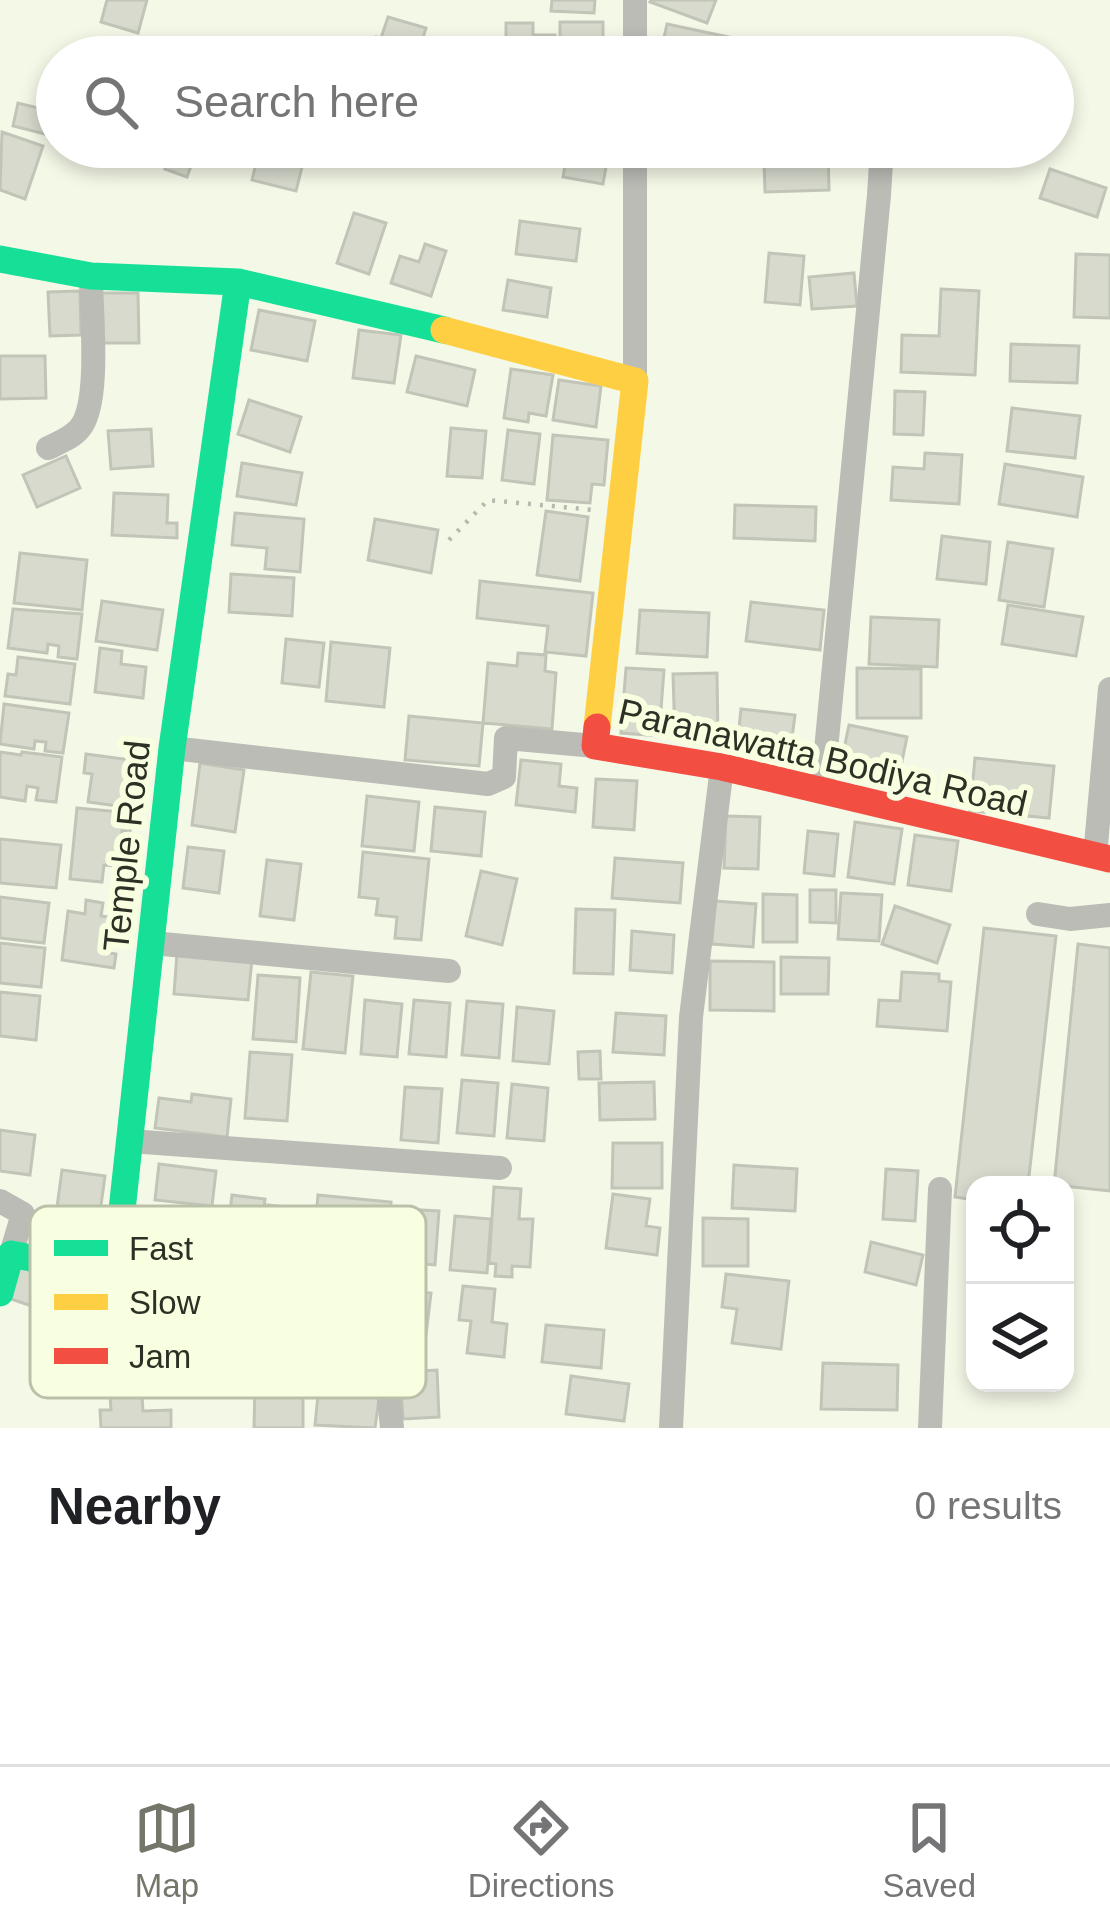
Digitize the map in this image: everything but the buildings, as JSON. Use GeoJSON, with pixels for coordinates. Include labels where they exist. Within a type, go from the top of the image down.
{"type":"FeatureCollection","features":[{"type":"Feature","properties":{"kind":"street"},"geometry":{"type":"LineString","coordinates":[[634,36],[635,0]]}},
{"type":"Feature","properties":{"kind":"street"},"geometry":{"type":"LineString","coordinates":[[0,260],[91,276],[238,282],[635,381],[635,168]]}},
{"type":"Feature","properties":{"kind":"street"},"geometry":{"type":"LineString","coordinates":[[822,792],[880,168]]}},
{"type":"Feature","properties":{"kind":"street"},"geometry":{"type":"LineString","coordinates":[[48,448],[71,438],[84,424],[92,400],[91,276]]}},
{"type":"Feature","properties":{"kind":"street","name":"Temple Road"},"geometry":{"type":"LineString","coordinates":[[123,1206],[172,748],[238,282]]}},
{"type":"Feature","properties":{"kind":"street","name":"Paranawatta Bodiya Road"},"geometry":{"type":"LineString","coordinates":[[635,381],[595,746],[722,767],[1103,857]]}},
{"type":"Feature","properties":{"kind":"street"},"geometry":{"type":"LineString","coordinates":[[1103,857],[1110,689]]}},
{"type":"Feature","properties":{"kind":"street"},"geometry":{"type":"LineString","coordinates":[[172,748],[488,784],[504,778],[506,738],[595,746]]}},
{"type":"Feature","properties":{"kind":"street"},"geometry":{"type":"LineString","coordinates":[[671,1428],[691,1017],[722,767]]}},
{"type":"Feature","properties":{"kind":"street"},"geometry":{"type":"LineString","coordinates":[[1038,914],[1070,919],[1110,914]]}},
{"type":"Feature","properties":{"kind":"street"},"geometry":{"type":"LineString","coordinates":[[152,943],[449,971]]}},
{"type":"Feature","properties":{"kind":"street"},"geometry":{"type":"LineString","coordinates":[[130,1142],[500,1168]]}},
{"type":"Feature","properties":{"kind":"street"},"geometry":{"type":"LineString","coordinates":[[930,1428],[940,1189]]}},
{"type":"Feature","properties":{"kind":"street"},"geometry":{"type":"LineString","coordinates":[[0,1201],[23,1214],[0,1293]]}},
{"type":"Feature","properties":{"kind":"street"},"geometry":{"type":"LineString","coordinates":[[11,1254],[30,1258]]}},
{"type":"Feature","properties":{"kind":"street"},"geometry":{"type":"LineString","coordinates":[[389,1398],[392,1428]]}},
{"type":"Feature","properties":{"kind":"path"},"geometry":{"type":"LineString","coordinates":[[449,540],[488,500],[621,512]]}},
{"type":"Feature","properties":{"kind":"traffic: fast"},"geometry":{"type":"LineString","coordinates":[[0,259],[91,276],[238,282],[444,330]]}},
{"type":"Feature","properties":{"kind":"traffic: fast"},"geometry":{"type":"LineString","coordinates":[[122,1206],[172,748],[238,282]]}},
{"type":"Feature","properties":{"kind":"traffic: fast"},"geometry":{"type":"LineString","coordinates":[[0,1293],[11,1254],[30,1258]]}},
{"type":"Feature","properties":{"kind":"traffic: slow"},"geometry":{"type":"LineString","coordinates":[[444,330],[635,381],[597,727]]}},
{"type":"Feature","properties":{"kind":"traffic: jam"},"geometry":{"type":"LineString","coordinates":[[597,727],[595,746],[722,767],[1110,859]]}}]}
